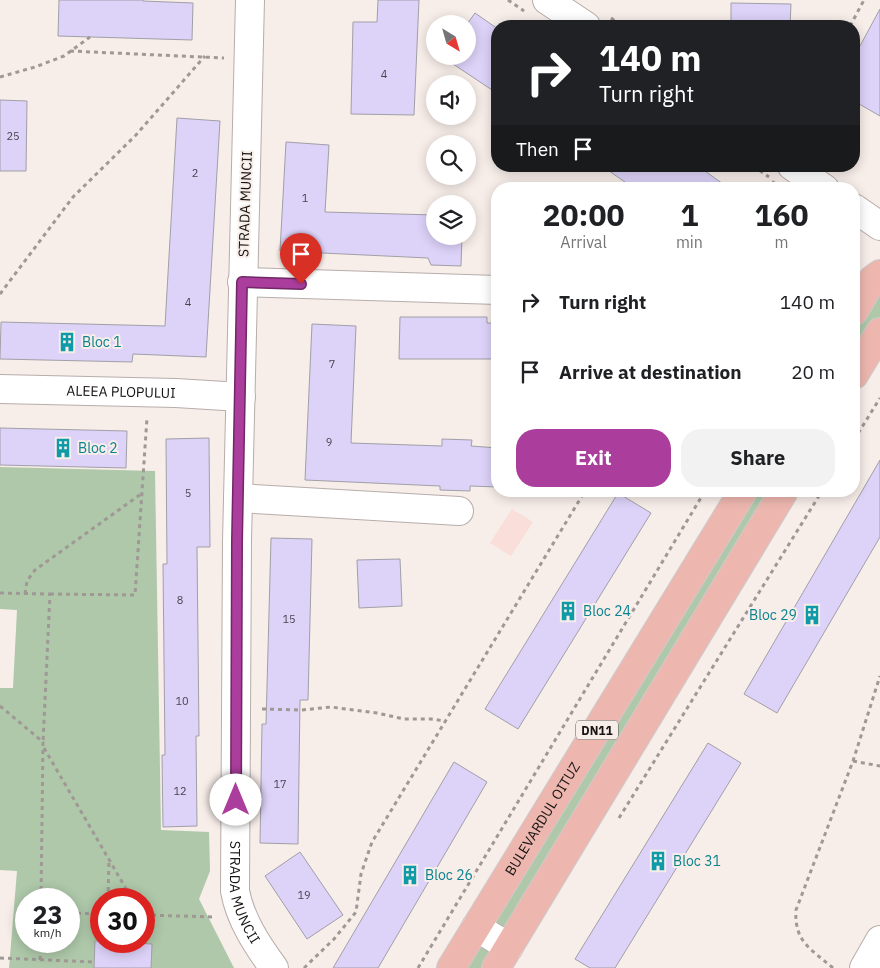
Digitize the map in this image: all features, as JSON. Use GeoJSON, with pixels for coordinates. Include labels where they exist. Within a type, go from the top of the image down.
{"type":"FeatureCollection","features":[{"type":"Feature","properties":{"kind":"main road"},"geometry":{"type":"LineString","coordinates":[[860,301],[872,280],[880,274]]}},
{"type":"Feature","properties":{"kind":"main road"},"geometry":{"type":"LineString","coordinates":[[860,365],[880,332]]}},
{"type":"Feature","properties":{"kind":"main road","name":"BULEVARDUL OITUZ"},"geometry":{"type":"LineString","coordinates":[[451,968],[739,497]]}},
{"type":"Feature","properties":{"kind":"main road","name":"DN11"},"geometry":{"type":"LineString","coordinates":[[502,957],[780,497]]}},
{"type":"Feature","properties":{"kind":"street","name":"STRADA MUNCII"},"geometry":{"type":"LineString","coordinates":[[250,0],[238,498],[236,891],[240,912],[274,968]]}},
{"type":"Feature","properties":{"kind":"street"},"geometry":{"type":"LineString","coordinates":[[547,0],[577,20]]}},
{"type":"Feature","properties":{"kind":"street"},"geometry":{"type":"LineString","coordinates":[[801,172],[815,182]]}},
{"type":"Feature","properties":{"kind":"street"},"geometry":{"type":"LineString","coordinates":[[860,212],[880,226]]}},
{"type":"Feature","properties":{"kind":"street"},"geometry":{"type":"LineString","coordinates":[[242,282],[491,290]]}},
{"type":"Feature","properties":{"kind":"street","name":"ALEEA PLOPULUI"},"geometry":{"type":"LineString","coordinates":[[0,389],[149,392],[241,397]]}},
{"type":"Feature","properties":{"kind":"street"},"geometry":{"type":"LineString","coordinates":[[238,498],[459,511]]}},
{"type":"Feature","properties":{"kind":"street"},"geometry":{"type":"LineString","coordinates":[[476,927],[502,957]]}},
{"type":"Feature","properties":{"kind":"street"},"geometry":{"type":"LineString","coordinates":[[864,968],[880,940]]}},
{"type":"Feature","properties":{"kind":"path"},"geometry":{"type":"LineString","coordinates":[[853,20],[864,0]]}},
{"type":"Feature","properties":{"kind":"path"},"geometry":{"type":"LineString","coordinates":[[0,77],[64,56],[90,37]]}},
{"type":"Feature","properties":{"kind":"path"},"geometry":{"type":"LineString","coordinates":[[70,52],[205,56],[226,58],[248,66]]}},
{"type":"Feature","properties":{"kind":"path"},"geometry":{"type":"LineString","coordinates":[[0,294],[74,197],[136,135],[205,56]]}},
{"type":"Feature","properties":{"kind":"path"},"geometry":{"type":"LineString","coordinates":[[0,593],[135,595],[149,392]]}},
{"type":"Feature","properties":{"kind":"path"},"geometry":{"type":"LineString","coordinates":[[860,430],[880,398]]}},
{"type":"Feature","properties":{"kind":"path"},"geometry":{"type":"LineString","coordinates":[[25,594],[26,581],[36,570],[142,493]]}},
{"type":"Feature","properties":{"kind":"path"},"geometry":{"type":"LineString","coordinates":[[304,968],[334,939],[356,912],[361,874],[372,842],[581,497]]}},
{"type":"Feature","properties":{"kind":"path"},"geometry":{"type":"LineString","coordinates":[[418,968],[701,497]]}},
{"type":"Feature","properties":{"kind":"path"},"geometry":{"type":"LineString","coordinates":[[615,826],[818,497]]}},
{"type":"Feature","properties":{"kind":"path"},"geometry":{"type":"LineString","coordinates":[[41,888],[43,742],[50,594]]}},
{"type":"Feature","properties":{"kind":"path"},"geometry":{"type":"LineString","coordinates":[[833,968],[801,940],[795,923],[796,910],[852,761],[880,676]]}},
{"type":"Feature","properties":{"kind":"path"},"geometry":{"type":"LineString","coordinates":[[0,706],[43,742]]}},
{"type":"Feature","properties":{"kind":"path"},"geometry":{"type":"LineString","coordinates":[[236,708],[302,710],[331,708],[378,713],[404,719],[445,721]]}},
{"type":"Feature","properties":{"kind":"path"},"geometry":{"type":"LineString","coordinates":[[43,747],[126,888]]}},
{"type":"Feature","properties":{"kind":"path"},"geometry":{"type":"LineString","coordinates":[[852,761],[880,766]]}},
{"type":"Feature","properties":{"kind":"path"},"geometry":{"type":"LineString","coordinates":[[108,888],[109,859]]}},
{"type":"Feature","properties":{"kind":"path"},"geometry":{"type":"LineString","coordinates":[[155,916],[244,918]]}},
{"type":"Feature","properties":{"kind":"path"},"geometry":{"type":"LineString","coordinates":[[40,953],[40,960]]}},
{"type":"Feature","properties":{"kind":"path"},"geometry":{"type":"LineString","coordinates":[[0,958],[94,962]]}},
{"type":"Feature","properties":{"kind":"shaded area"},"geometry":{"type":"Polygon","coordinates":[[[512,509],[533,522],[511,556],[490,543],[512,509]]]}},
{"type":"Feature","properties":{"kind":"green space"},"geometry":{"type":"Polygon","coordinates":[[[880,285],[880,332],[860,365],[860,305],[880,285]]]}},
{"type":"Feature","properties":{"kind":"green space"},"geometry":{"type":"Polygon","coordinates":[[[0,467],[155,471],[161,830],[209,832],[210,871],[199,899],[234,968],[9,968],[15,895],[15,953],[80,953],[80,888],[16,888],[17,871],[0,870],[0,688],[13,688],[17,610],[0,609],[0,467]]]}},
{"type":"Feature","properties":{"kind":"green space"},"geometry":{"type":"Polygon","coordinates":[[[739,497],[780,497],[496,968],[451,968],[739,497]]]}},
{"type":"Feature","properties":{"kind":"building"},"geometry":{"type":"Polygon","coordinates":[[[59,0],[143,0],[193,3],[192,40],[58,36],[59,0]]]}},
{"type":"Feature","properties":{"kind":"building"},"geometry":{"type":"Polygon","coordinates":[[[378,0],[419,0],[414,115],[351,114],[353,22],[377,22],[378,0]]]}},
{"type":"Feature","properties":{"kind":"building"},"geometry":{"type":"Polygon","coordinates":[[[731,3],[791,4],[790,20],[731,20],[731,3]]]}},
{"type":"Feature","properties":{"kind":"building"},"geometry":{"type":"Polygon","coordinates":[[[880,9],[880,116],[860,104],[860,46],[880,9]]]}},
{"type":"Feature","properties":{"kind":"building"},"geometry":{"type":"Polygon","coordinates":[[[475,13],[491,24],[491,89],[476,79],[476,75],[470,75],[454,65],[476,65],[475,13]]]}},
{"type":"Feature","properties":{"kind":"building"},"geometry":{"type":"Polygon","coordinates":[[[0,100],[27,101],[26,171],[0,171],[0,100]]]}},
{"type":"Feature","properties":{"kind":"building"},"geometry":{"type":"Polygon","coordinates":[[[177,118],[220,121],[206,357],[133,354],[132,362],[0,359],[1,322],[165,326],[177,118]]]}},
{"type":"Feature","properties":{"kind":"building"},"geometry":{"type":"Polygon","coordinates":[[[286,142],[329,145],[325,212],[426,215],[426,245],[462,245],[461,266],[431,265],[428,258],[280,251],[286,142]]]}},
{"type":"Feature","properties":{"kind":"building"},"geometry":{"type":"Polygon","coordinates":[[[611,172],[706,172],[720,182],[625,182],[611,172]]]}},
{"type":"Feature","properties":{"kind":"building"},"geometry":{"type":"Polygon","coordinates":[[[400,317],[487,317],[487,323],[491,323],[491,359],[399,359],[400,317]]]}},
{"type":"Feature","properties":{"kind":"building"},"geometry":{"type":"Polygon","coordinates":[[[312,324],[356,326],[351,443],[442,446],[442,439],[472,440],[471,446],[491,447],[491,487],[470,486],[470,491],[440,490],[440,486],[305,480],[312,324]]]}},
{"type":"Feature","properties":{"kind":"building","name":"Bloc 2"},"geometry":{"type":"Polygon","coordinates":[[[0,428],[127,431],[126,468],[0,465],[0,428]]]}},
{"type":"Feature","properties":{"kind":"building"},"geometry":{"type":"Polygon","coordinates":[[[209,438],[210,547],[197,547],[199,736],[196,736],[197,826],[163,827],[162,755],[165,755],[163,564],[167,564],[166,439],[209,438]]]}},
{"type":"Feature","properties":{"kind":"building","name":"Bloc 29"},"geometry":{"type":"Polygon","coordinates":[[[880,460],[880,537],[777,713],[744,694],[880,460]]]}},
{"type":"Feature","properties":{"kind":"building","name":"Bloc 24"},"geometry":{"type":"Polygon","coordinates":[[[616,497],[625,497],[651,513],[518,729],[485,709],[616,497]]]}},
{"type":"Feature","properties":{"kind":"building"},"geometry":{"type":"Polygon","coordinates":[[[271,538],[312,539],[308,700],[300,700],[298,844],[260,843],[262,724],[266,724],[271,538]]]}},
{"type":"Feature","properties":{"kind":"building"},"geometry":{"type":"Polygon","coordinates":[[[400,559],[402,606],[359,608],[357,560],[400,559]]]}},
{"type":"Feature","properties":{"kind":"building","name":"Bloc 31"},"geometry":{"type":"Polygon","coordinates":[[[708,743],[741,763],[615,968],[590,968],[575,959],[708,743]]]}},
{"type":"Feature","properties":{"kind":"building","name":"Bloc 26"},"geometry":{"type":"Polygon","coordinates":[[[454,762],[487,782],[378,968],[333,968],[454,762]]]}},
{"type":"Feature","properties":{"kind":"building"},"geometry":{"type":"Polygon","coordinates":[[[300,852],[343,915],[307,939],[265,876],[300,852]]]}},
{"type":"Feature","properties":{"kind":"building"},"geometry":{"type":"Polygon","coordinates":[[[95,953],[152,953],[151,968],[94,968],[95,953]]]}},
{"type":"Feature","properties":{"kind":"place","name":"Bloc 1"},"geometry":{"type":"Point","coordinates":[67,342]}},
{"type":"Feature","properties":{"kind":"place","name":"Bloc 2"},"geometry":{"type":"Point","coordinates":[63,448]}},
{"type":"Feature","properties":{"kind":"place","name":"Bloc 24"},"geometry":{"type":"Point","coordinates":[568,611]}},
{"type":"Feature","properties":{"kind":"place","name":"Bloc 29"},"geometry":{"type":"Point","coordinates":[812,615]}},
{"type":"Feature","properties":{"kind":"place","name":"Bloc 31"},"geometry":{"type":"Point","coordinates":[658,861]}},
{"type":"Feature","properties":{"kind":"place","name":"Bloc 26"},"geometry":{"type":"Point","coordinates":[410,875]}},
{"type":"Feature","properties":{"kind":"route"},"geometry":{"type":"LineString","coordinates":[[236,800],[237,541],[242,282],[301,284]]}}]}
